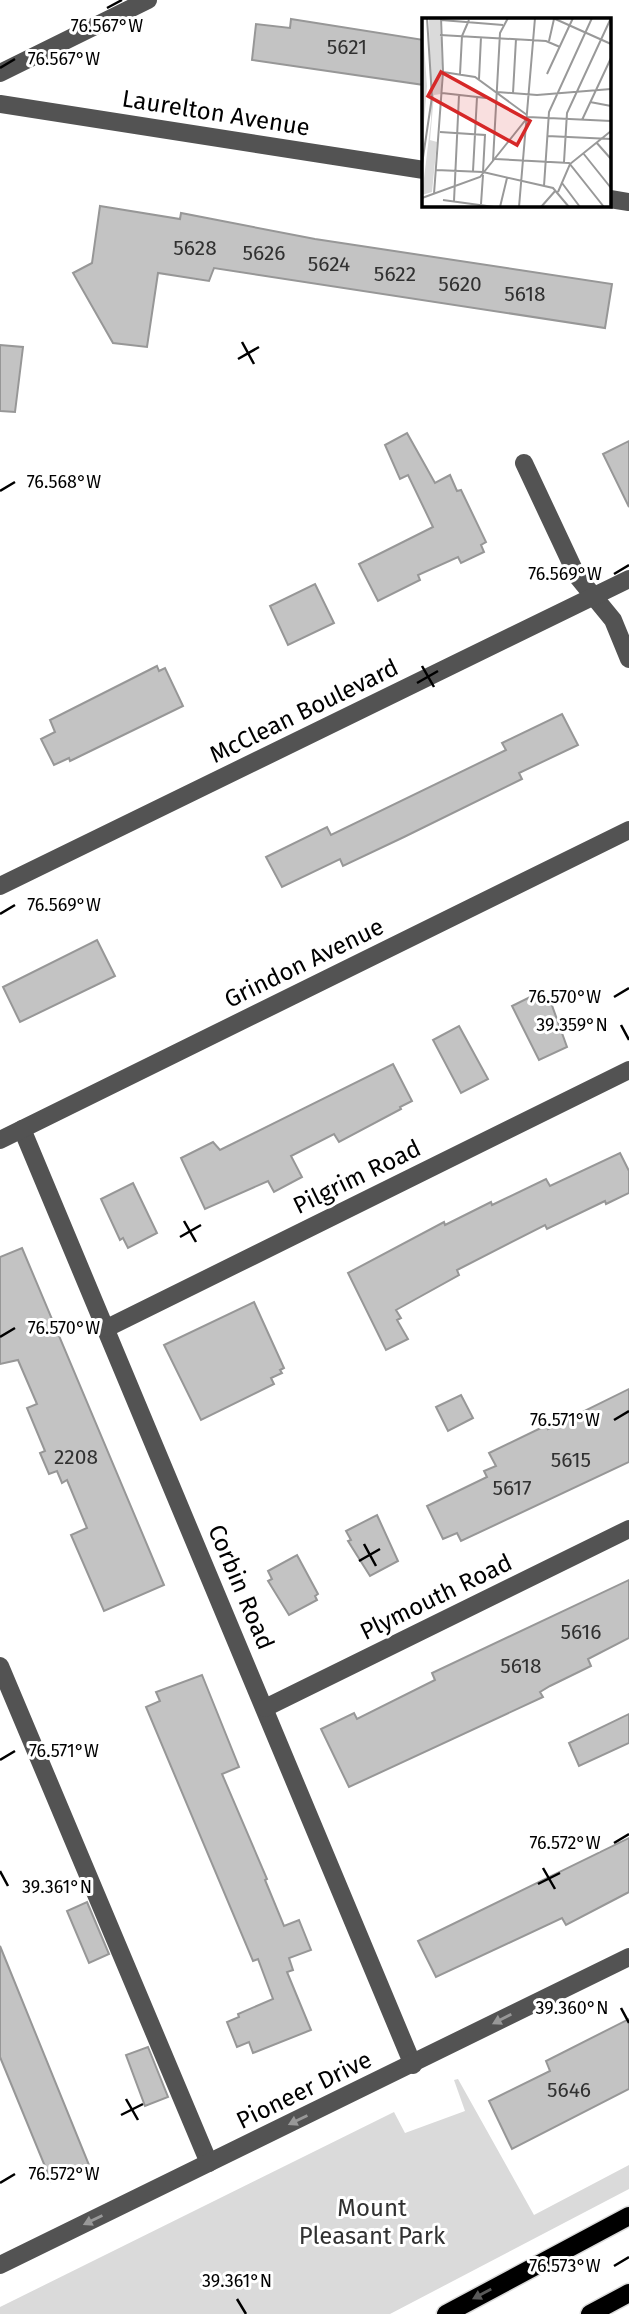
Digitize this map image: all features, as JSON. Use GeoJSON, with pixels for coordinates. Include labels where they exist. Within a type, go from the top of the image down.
{"type":"FeatureCollection","features":[{"type":"Feature","properties":{"kind":"main road"},"geometry":{"type":"LineString","coordinates":[[446,2314],[629,2216]]}},
{"type":"Feature","properties":{"kind":"main road"},"geometry":{"type":"LineString","coordinates":[[590,2314],[629,2292]]}},
{"type":"Feature","properties":{"kind":"street"},"geometry":{"type":"LineString","coordinates":[[0,73],[148,0]]}},
{"type":"Feature","properties":{"kind":"street","name":"Laurelton Avenue"},"geometry":{"type":"LineString","coordinates":[[0,104],[422,170]]}},
{"type":"Feature","properties":{"kind":"street"},"geometry":{"type":"LineString","coordinates":[[524,463],[576,576],[612,620],[629,659]]}},
{"type":"Feature","properties":{"kind":"street","name":"McClean Boulevard"},"geometry":{"type":"LineString","coordinates":[[0,886],[629,579]]}},
{"type":"Feature","properties":{"kind":"street","name":"Grindon Avenue"},"geometry":{"type":"LineString","coordinates":[[0,1140],[629,830]]}},
{"type":"Feature","properties":{"kind":"street","name":"Pilgrim Road"},"geometry":{"type":"LineString","coordinates":[[107,1328],[629,1070]]}},
{"type":"Feature","properties":{"kind":"street","name":"Corbin Road"},"geometry":{"type":"LineString","coordinates":[[22,1129],[413,2065]]}},
{"type":"Feature","properties":{"kind":"street","name":"Plymouth Road"},"geometry":{"type":"LineString","coordinates":[[265,1708],[629,1529]]}},
{"type":"Feature","properties":{"kind":"street"},"geometry":{"type":"LineString","coordinates":[[0,1666],[209,2163]]}},
{"type":"Feature","properties":{"kind":"street","name":"Pioneer Drive"},"geometry":{"type":"LineString","coordinates":[[0,2265],[629,1957]]}},
{"type":"Feature","properties":{"kind":"green space","name":"Mount Pleasant Park"},"geometry":{"type":"Polygon","coordinates":[[[458,2079],[534,2215],[629,2165],[629,2189],[390,2314],[0,2314],[0,2307],[394,2112],[405,2133],[465,2111],[454,2080],[458,2079]]]}},
{"type":"Feature","properties":{"kind":"building"},"geometry":{"type":"Polygon","coordinates":[[[291,19],[422,40],[422,85],[252,60],[256,24],[290,28],[291,19]]]}},
{"type":"Feature","properties":{"kind":"building"},"geometry":{"type":"Polygon","coordinates":[[[100,206],[180,219],[181,213],[315,239],[612,284],[605,328],[214,268],[209,281],[158,273],[147,347],[113,343],[73,273],[92,263],[100,206]]]}},
{"type":"Feature","properties":{"kind":"building"},"geometry":{"type":"Polygon","coordinates":[[[0,345],[23,347],[15,412],[0,411],[0,345]]]}},
{"type":"Feature","properties":{"kind":"building"},"geometry":{"type":"Polygon","coordinates":[[[407,433],[435,483],[450,475],[457,491],[461,490],[486,542],[481,545],[484,552],[461,563],[458,557],[418,575],[420,580],[378,601],[359,564],[433,527],[408,475],[400,479],[385,445],[407,433]]]}},
{"type":"Feature","properties":{"kind":"building"},"geometry":{"type":"Polygon","coordinates":[[[629,441],[629,507],[603,454],[629,441]]]}},
{"type":"Feature","properties":{"kind":"building"},"geometry":{"type":"Polygon","coordinates":[[[315,584],[334,623],[288,645],[270,606],[315,584]]]}},
{"type":"Feature","properties":{"kind":"building"},"geometry":{"type":"Polygon","coordinates":[[[157,666],[159,671],[165,668],[183,706],[70,761],[69,758],[54,765],[41,739],[55,732],[50,720],[157,666]]]}},
{"type":"Feature","properties":{"kind":"building"},"geometry":{"type":"Polygon","coordinates":[[[562,714],[578,745],[519,773],[522,779],[404,837],[343,866],[340,859],[282,887],[266,857],[327,827],[331,835],[506,750],[502,743],[562,714]]]}},
{"type":"Feature","properties":{"kind":"building"},"geometry":{"type":"Polygon","coordinates":[[[97,940],[115,976],[20,1022],[3,987],[97,940]]]}},
{"type":"Feature","properties":{"kind":"building"},"geometry":{"type":"Polygon","coordinates":[[[536,994],[540,1003],[550,1000],[567,1047],[539,1060],[512,1006],[536,994]]]}},
{"type":"Feature","properties":{"kind":"building"},"geometry":{"type":"Polygon","coordinates":[[[459,1026],[488,1079],[461,1093],[433,1040],[459,1026]]]}},
{"type":"Feature","properties":{"kind":"building"},"geometry":{"type":"Polygon","coordinates":[[[393,1064],[412,1101],[339,1142],[334,1134],[291,1156],[302,1177],[274,1192],[268,1181],[205,1209],[181,1158],[213,1142],[220,1150],[393,1064]]]}},
{"type":"Feature","properties":{"kind":"building"},"geometry":{"type":"Polygon","coordinates":[[[620,1153],[629,1171],[629,1193],[606,1204],[605,1201],[547,1229],[545,1225],[457,1270],[459,1275],[396,1310],[401,1318],[397,1320],[408,1339],[386,1350],[348,1273],[444,1222],[445,1225],[546,1179],[550,1186],[620,1153]]]}},
{"type":"Feature","properties":{"kind":"building"},"geometry":{"type":"Polygon","coordinates":[[[133,1183],[157,1233],[128,1248],[123,1238],[120,1240],[101,1199],[133,1183]]]}},
{"type":"Feature","properties":{"kind":"building"},"geometry":{"type":"Polygon","coordinates":[[[22,1248],[164,1585],[104,1611],[71,1535],[87,1528],[67,1480],[62,1483],[57,1471],[49,1474],[40,1453],[45,1451],[27,1408],[37,1404],[18,1360],[0,1364],[0,1257],[22,1248]]]}},
{"type":"Feature","properties":{"kind":"building"},"geometry":{"type":"Polygon","coordinates":[[[254,1302],[284,1368],[280,1370],[282,1373],[271,1378],[274,1384],[201,1420],[164,1345],[254,1302]]]}},
{"type":"Feature","properties":{"kind":"building"},"geometry":{"type":"Polygon","coordinates":[[[629,1389],[629,1462],[461,1541],[457,1533],[443,1539],[427,1506],[487,1477],[484,1471],[496,1466],[489,1453],[547,1425],[548,1429],[629,1389]]]}},
{"type":"Feature","properties":{"kind":"building"},"geometry":{"type":"Polygon","coordinates":[[[461,1395],[473,1418],[448,1431],[436,1407],[461,1395]]]}},
{"type":"Feature","properties":{"kind":"building"},"geometry":{"type":"Polygon","coordinates":[[[377,1515],[398,1561],[370,1576],[348,1541],[351,1540],[346,1531],[377,1515]]]}},
{"type":"Feature","properties":{"kind":"building"},"geometry":{"type":"Polygon","coordinates":[[[297,1555],[318,1594],[315,1596],[317,1600],[289,1615],[268,1581],[272,1579],[268,1571],[297,1555]]]}},
{"type":"Feature","properties":{"kind":"building"},"geometry":{"type":"Polygon","coordinates":[[[629,1580],[629,1638],[588,1659],[591,1666],[540,1692],[543,1697],[349,1787],[321,1729],[354,1713],[357,1719],[435,1680],[432,1673],[629,1580]]]}},
{"type":"Feature","properties":{"kind":"building"},"geometry":{"type":"Polygon","coordinates":[[[202,1675],[239,1767],[222,1774],[284,1926],[299,1920],[311,1950],[289,1958],[293,1970],[287,1972],[311,2030],[253,2053],[249,2042],[237,2047],[227,2022],[239,2017],[238,2014],[273,1999],[258,1959],[253,1961],[146,1707],[160,1701],[156,1692],[202,1675]]]}},
{"type":"Feature","properties":{"kind":"building"},"geometry":{"type":"Polygon","coordinates":[[[629,1714],[629,1743],[579,1766],[569,1743],[629,1714]]]}},
{"type":"Feature","properties":{"kind":"building"},"geometry":{"type":"Polygon","coordinates":[[[629,1838],[629,1892],[566,1925],[562,1918],[436,1977],[418,1941],[629,1838]]]}},
{"type":"Feature","properties":{"kind":"building"},"geometry":{"type":"Polygon","coordinates":[[[87,1902],[109,1954],[89,1963],[67,1911],[87,1902]]]}},
{"type":"Feature","properties":{"kind":"building"},"geometry":{"type":"Polygon","coordinates":[[[0,1946],[89,2165],[51,2181],[0,2057],[0,1946]]]}},
{"type":"Feature","properties":{"kind":"building"},"geometry":{"type":"Polygon","coordinates":[[[629,2019],[629,2089],[512,2149],[489,2101],[550,2071],[546,2061],[629,2019]]]}},
{"type":"Feature","properties":{"kind":"building"},"geometry":{"type":"Polygon","coordinates":[[[148,2047],[168,2097],[145,2106],[126,2055],[148,2047]]]}}]}
